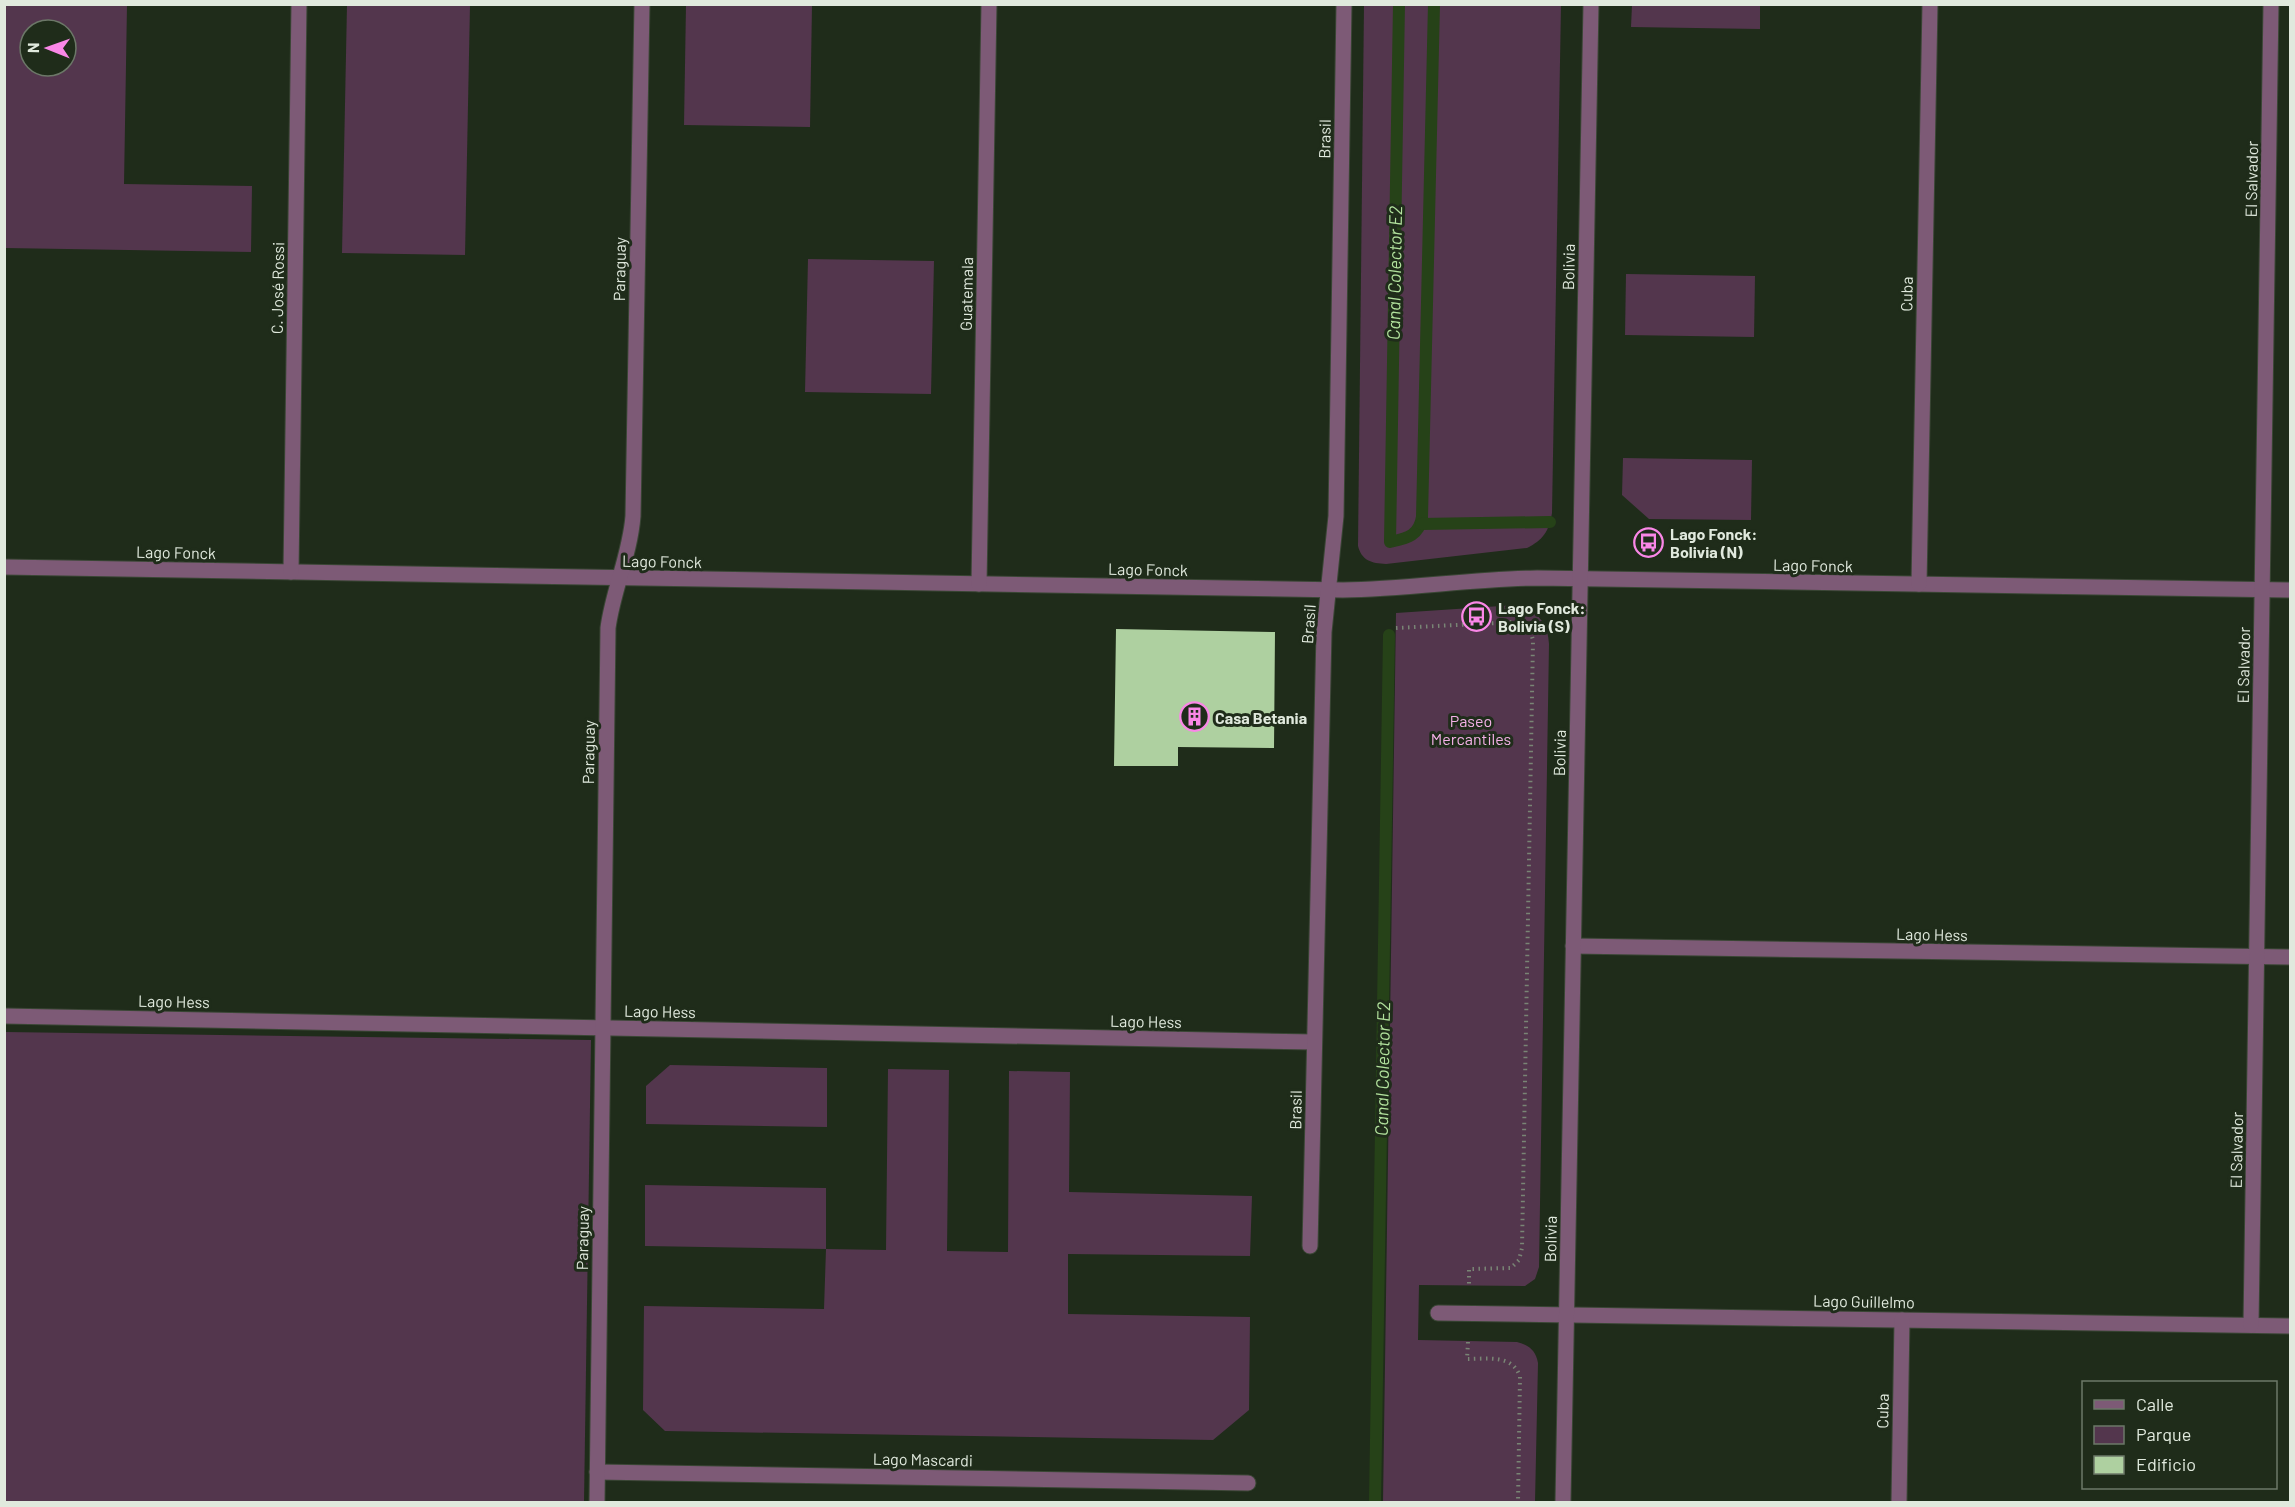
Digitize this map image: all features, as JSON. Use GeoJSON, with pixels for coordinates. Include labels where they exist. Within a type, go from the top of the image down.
{"type":"FeatureCollection","features":[{"type":"Feature","properties":{"kind":"street","name":"C. José Rossi"},"geometry":{"type":"LineString","coordinates":[[291,572],[298,4]]}},
{"type":"Feature","properties":{"kind":"street","name":"Paraguay"},"geometry":{"type":"LineString","coordinates":[[597,1503],[608,628],[611,608],[626,558],[633,516],[642,4]]}},
{"type":"Feature","properties":{"kind":"street","name":"Guatemala"},"geometry":{"type":"LineString","coordinates":[[979,584],[989,4]]}},
{"type":"Feature","properties":{"kind":"street","name":"Brasil"},"geometry":{"type":"LineString","coordinates":[[1310,1246],[1324,632],[1336,516],[1344,4]]}},
{"type":"Feature","properties":{"kind":"street","name":"Bolivia"},"geometry":{"type":"LineString","coordinates":[[1563,1503],[1591,4]]}},
{"type":"Feature","properties":{"kind":"street","name":"Cuba"},"geometry":{"type":"LineString","coordinates":[[1919,584],[1930,4]]}},
{"type":"Feature","properties":{"kind":"street","name":"El Salvador"},"geometry":{"type":"LineString","coordinates":[[2252,1325],[2271,4]]}},
{"type":"Feature","properties":{"kind":"street","name":"Lago Fonck"},"geometry":{"type":"LineString","coordinates":[[4,567],[1329,590],[1387,590],[1508,579],[2290,590]]}},
{"type":"Feature","properties":{"kind":"street","name":"Lago Hess"},"geometry":{"type":"LineString","coordinates":[[1573,946],[2290,957]]}},
{"type":"Feature","properties":{"kind":"street","name":"Lago Hess"},"geometry":{"type":"LineString","coordinates":[[4,1016],[1314,1042]]}},
{"type":"Feature","properties":{"kind":"street","name":"Lago Guillelmo"},"geometry":{"type":"LineString","coordinates":[[1438,1313],[2290,1326]]}},
{"type":"Feature","properties":{"kind":"street","name":"Cuba"},"geometry":{"type":"LineString","coordinates":[[1899,1503],[1902,1320]]}},
{"type":"Feature","properties":{"kind":"street","name":"Lago Mascardi"},"geometry":{"type":"LineString","coordinates":[[597,1472],[1248,1483]]}},
{"type":"Feature","properties":{"kind":"path"},"geometry":{"type":"LineString","coordinates":[[1396,628],[1516,622],[1530,629],[1533,640],[1522,1248],[1519,1260],[1511,1268],[1469,1269],[1468,1286]]}},
{"type":"Feature","properties":{"kind":"path"},"geometry":{"type":"LineString","coordinates":[[1468,1342],[1467,1359],[1504,1360],[1515,1365],[1520,1377],[1518,1503]]}},
{"type":"Feature","properties":{"kind":"green space"},"geometry":{"type":"Polygon","coordinates":[[[5,4],[127,5],[124,184],[252,186],[251,252],[5,248],[5,4]]]}},
{"type":"Feature","properties":{"kind":"green space"},"geometry":{"type":"Polygon","coordinates":[[[347,5],[470,5],[465,255],[342,253],[347,5]]]}},
{"type":"Feature","properties":{"kind":"green space"},"geometry":{"type":"Polygon","coordinates":[[[686,5],[812,5],[810,127],[684,125],[686,5]]]}},
{"type":"Feature","properties":{"kind":"green space"},"geometry":{"type":"Polygon","coordinates":[[[1364,5],[1561,5],[1552,513],[1544,534],[1527,548],[1386,564],[1368,560],[1362,555],[1358,546],[1364,5]]]}},
{"type":"Feature","properties":{"kind":"green space"},"geometry":{"type":"Polygon","coordinates":[[[1632,5],[1760,5],[1760,29],[1631,27],[1632,5]]]}},
{"type":"Feature","properties":{"kind":"green space"},"geometry":{"type":"Polygon","coordinates":[[[808,259],[934,261],[931,394],[805,392],[808,259]]]}},
{"type":"Feature","properties":{"kind":"green space"},"geometry":{"type":"Polygon","coordinates":[[[1626,274],[1755,276],[1754,337],[1625,335],[1626,274]]]}},
{"type":"Feature","properties":{"kind":"green space"},"geometry":{"type":"Polygon","coordinates":[[[1623,458],[1752,460],[1751,520],[1649,519],[1622,495],[1623,458]]]}},
{"type":"Feature","properties":{"kind":"green space","name":"Paseo Mercantiles"},"geometry":{"type":"Polygon","coordinates":[[[1516,605],[1540,618],[1546,629],[1549,644],[1539,1267],[1535,1279],[1525,1286],[1419,1285],[1418,1340],[1517,1342],[1534,1352],[1538,1363],[1535,1502],[1383,1502],[1396,613],[1516,605]]]}},
{"type":"Feature","properties":{"kind":"green space"},"geometry":{"type":"Polygon","coordinates":[[[5,1032],[591,1040],[584,1502],[5,1502],[5,1032]]]}},
{"type":"Feature","properties":{"kind":"green space"},"geometry":{"type":"Polygon","coordinates":[[[670,1065],[827,1068],[827,1127],[646,1124],[646,1086],[670,1065]]]}},
{"type":"Feature","properties":{"kind":"green space"},"geometry":{"type":"Polygon","coordinates":[[[888,1069],[949,1070],[947,1251],[1008,1252],[1009,1071],[1070,1072],[1069,1192],[1252,1196],[1250,1256],[1068,1254],[1068,1314],[1250,1317],[1249,1410],[1213,1440],[665,1431],[643,1410],[644,1306],[824,1309],[826,1249],[886,1250],[888,1069]]]}},
{"type":"Feature","properties":{"kind":"green space"},"geometry":{"type":"Polygon","coordinates":[[[645,1185],[826,1188],[826,1249],[645,1246],[645,1185]]]}},
{"type":"Feature","properties":{"kind":"building","name":"Casa Betania"},"geometry":{"type":"Polygon","coordinates":[[[1116,629],[1275,632],[1274,748],[1178,747],[1178,766],[1114,766],[1116,629]]]}},
{"type":"Feature","properties":{"kind":"waterway"},"geometry":{"type":"LineString","coordinates":[[1399,4],[1390,542],[1415,532],[1422,517],[1434,4]]}},
{"type":"Feature","properties":{"kind":"waterway"},"geometry":{"type":"LineString","coordinates":[[1421,524],[1550,522]]}},
{"type":"Feature","properties":{"kind":"waterway","name":"Canal Colector E2"},"geometry":{"type":"LineString","coordinates":[[1375,1502],[1389,635]]}},
{"type":"Feature","properties":{"kind":"place","name":"Lago Fonck: Bolivia (N)"},"geometry":{"type":"Point","coordinates":[1649,542]}},
{"type":"Feature","properties":{"kind":"place","name":"Lago Fonck: Bolivia (S)"},"geometry":{"type":"Point","coordinates":[1477,616]}},
{"type":"Feature","properties":{"kind":"place","name":"Casa Betania"},"geometry":{"type":"Point","coordinates":[1194,717]}}]}
